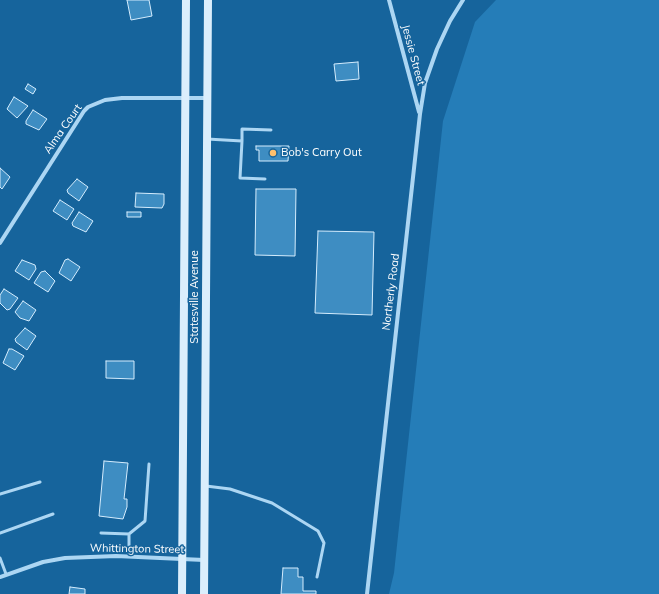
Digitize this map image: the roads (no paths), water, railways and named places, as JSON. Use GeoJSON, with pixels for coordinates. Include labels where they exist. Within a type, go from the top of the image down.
{"type":"FeatureCollection","features":[{"type":"Feature","properties":{"kind":"main road","name":"Statesville Avenue"},"geometry":{"type":"LineString","coordinates":[[182,594],[186,0]]}},
{"type":"Feature","properties":{"kind":"main road","name":"Statesville Avenue"},"geometry":{"type":"LineString","coordinates":[[204,594],[208,0]]}},
{"type":"Feature","properties":{"kind":"street","name":"Jessie Street"},"geometry":{"type":"LineString","coordinates":[[389,0],[420,114]]}},
{"type":"Feature","properties":{"kind":"street","name":"Northerly Road"},"geometry":{"type":"LineString","coordinates":[[367,594],[420,114],[425,83],[437,49],[450,21],[463,0]]}},
{"type":"Feature","properties":{"kind":"street","name":"Alma Court"},"geometry":{"type":"LineString","coordinates":[[0,243],[88,107],[106,100],[122,98],[207,98]]}},
{"type":"Feature","properties":{"kind":"street","name":"Whittington Street"},"geometry":{"type":"LineString","coordinates":[[0,577],[30,565],[54,559],[129,556],[204,560]]}},
{"type":"Feature","properties":{"kind":"lane"},"geometry":{"type":"LineString","coordinates":[[265,178],[240,178],[242,129],[272,130]]}},
{"type":"Feature","properties":{"kind":"lane"},"geometry":{"type":"LineString","coordinates":[[207,139],[242,141]]}},
{"type":"Feature","properties":{"kind":"lane"},"geometry":{"type":"LineString","coordinates":[[101,533],[129,534],[145,521],[149,464]]}},
{"type":"Feature","properties":{"kind":"lane"},"geometry":{"type":"LineString","coordinates":[[0,494],[40,482]]}},
{"type":"Feature","properties":{"kind":"lane"},"geometry":{"type":"LineString","coordinates":[[205,486],[230,489],[272,503],[318,531],[324,543],[317,577]]}},
{"type":"Feature","properties":{"kind":"lane"},"geometry":{"type":"LineString","coordinates":[[0,533],[53,514]]}},
{"type":"Feature","properties":{"kind":"lane"},"geometry":{"type":"LineString","coordinates":[[129,534],[129,556]]}},
{"type":"Feature","properties":{"kind":"lane"},"geometry":{"type":"LineString","coordinates":[[0,558],[6,574]]}},
{"type":"Feature","properties":{"kind":"place","name":"Bob's Carry Out"},"geometry":{"type":"Point","coordinates":[273,153]}}]}
